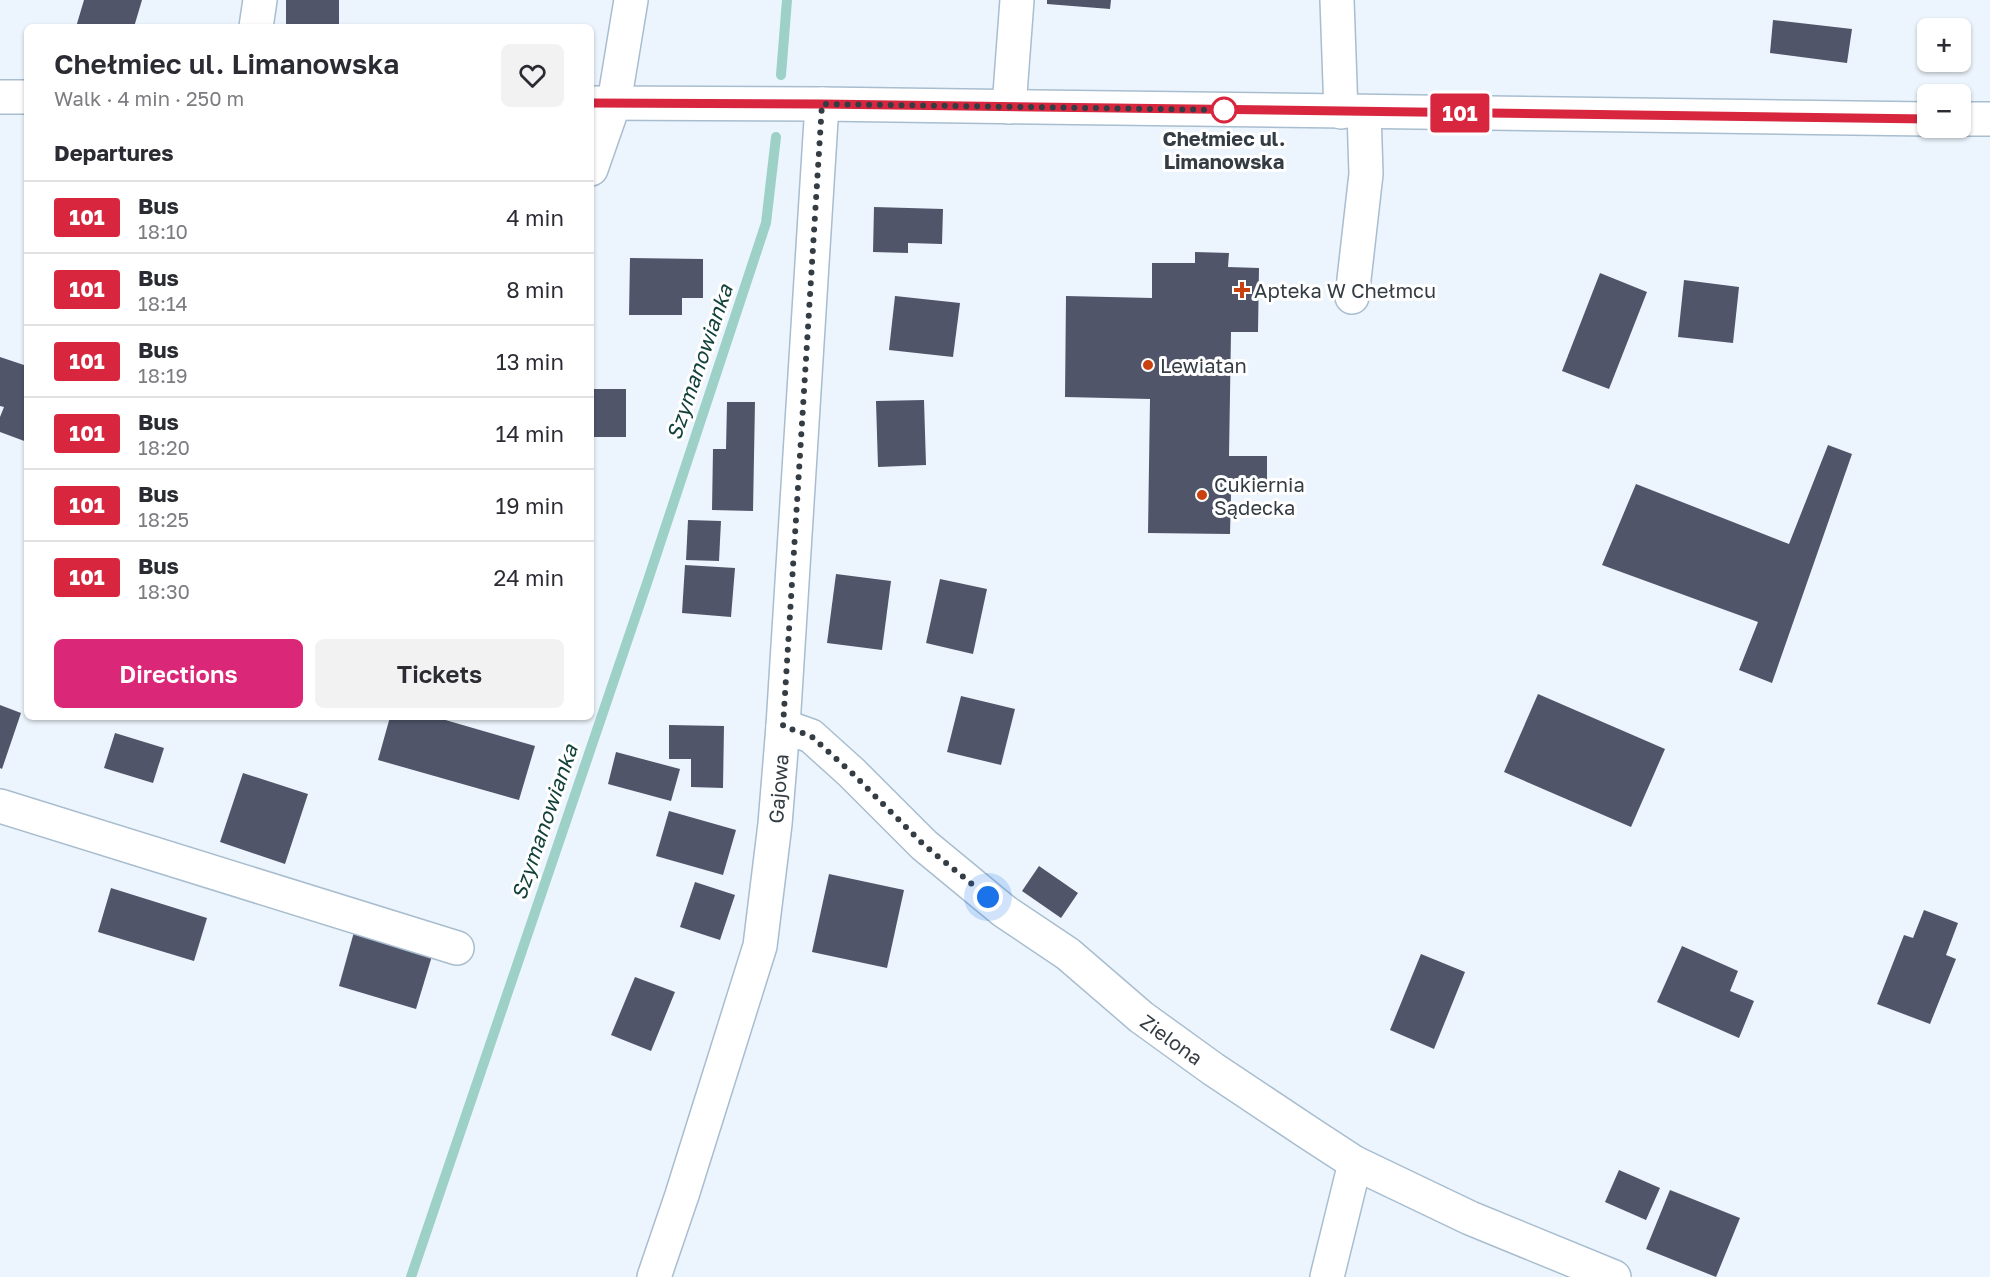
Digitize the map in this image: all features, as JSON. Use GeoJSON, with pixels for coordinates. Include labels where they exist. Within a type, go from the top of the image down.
{"type":"FeatureCollection","features":[{"type":"Feature","properties":{"kind":"street"},"geometry":{"type":"LineString","coordinates":[[256,24],[260,0]]}},
{"type":"Feature","properties":{"kind":"street"},"geometry":{"type":"LineString","coordinates":[[594,151],[602,103],[631,0]]}},
{"type":"Feature","properties":{"kind":"street"},"geometry":{"type":"LineString","coordinates":[[1009,108],[1017,0]]}},
{"type":"Feature","properties":{"kind":"street"},"geometry":{"type":"LineString","coordinates":[[1337,0],[1352,112],[1366,174],[1352,297]]}},
{"type":"Feature","properties":{"kind":"street"},"geometry":{"type":"LineString","coordinates":[[0,97],[24,97]]}},
{"type":"Feature","properties":{"kind":"street"},"geometry":{"type":"LineString","coordinates":[[602,103],[1917,119]]}},
{"type":"Feature","properties":{"kind":"street","name":"Gajowa"},"geometry":{"type":"LineString","coordinates":[[654,1277],[760,946],[775,824],[783,726],[822,104]]}},
{"type":"Feature","properties":{"kind":"street"},"geometry":{"type":"LineString","coordinates":[[1971,119],[1990,119]]}},
{"type":"Feature","properties":{"kind":"street","name":"Zielona"},"geometry":{"type":"LineString","coordinates":[[783,726],[811,736],[852,773],[924,845],[1004,911],[1068,954],[1141,1017],[1213,1069],[1355,1163],[1470,1218],[1614,1277]]}},
{"type":"Feature","properties":{"kind":"street"},"geometry":{"type":"LineString","coordinates":[[0,806],[458,948]]}},
{"type":"Feature","properties":{"kind":"street"},"geometry":{"type":"LineString","coordinates":[[1328,1277],[1355,1163]]}},
{"type":"Feature","properties":{"kind":"building"},"geometry":{"type":"Polygon","coordinates":[[[84,0],[142,0],[135,24],[77,24],[84,0]]]}},
{"type":"Feature","properties":{"kind":"building"},"geometry":{"type":"Polygon","coordinates":[[[286,0],[339,0],[339,24],[286,24],[286,0]]]}},
{"type":"Feature","properties":{"kind":"building"},"geometry":{"type":"Polygon","coordinates":[[[1047,0],[1111,0],[1110,9],[1047,4],[1047,0]]]}},
{"type":"Feature","properties":{"kind":"building"},"geometry":{"type":"Polygon","coordinates":[[[1773,20],[1852,29],[1847,63],[1770,53],[1773,20]]]}},
{"type":"Feature","properties":{"kind":"building"},"geometry":{"type":"Polygon","coordinates":[[[874,207],[943,209],[942,244],[908,243],[908,253],[873,252],[874,207]]]}},
{"type":"Feature","properties":{"kind":"building","name":"Lewiatan"},"geometry":{"type":"Polygon","coordinates":[[[1195,252],[1229,253],[1228,267],[1259,268],[1258,332],[1231,332],[1229,456],[1267,456],[1267,494],[1231,494],[1230,534],[1148,533],[1150,399],[1065,397],[1066,296],[1152,298],[1152,263],[1195,263],[1195,252]]]}},
{"type":"Feature","properties":{"kind":"building"},"geometry":{"type":"Polygon","coordinates":[[[630,258],[703,259],[703,298],[682,298],[682,315],[629,315],[630,258]]]}},
{"type":"Feature","properties":{"kind":"building"},"geometry":{"type":"Polygon","coordinates":[[[1600,273],[1647,292],[1609,389],[1562,371],[1600,273]]]}},
{"type":"Feature","properties":{"kind":"building"},"geometry":{"type":"Polygon","coordinates":[[[1684,280],[1739,287],[1733,343],[1678,337],[1684,280]]]}},
{"type":"Feature","properties":{"kind":"building"},"geometry":{"type":"Polygon","coordinates":[[[895,296],[960,303],[953,357],[889,350],[895,296]]]}},
{"type":"Feature","properties":{"kind":"building"},"geometry":{"type":"Polygon","coordinates":[[[0,357],[24,365],[24,441],[0,432],[0,417],[4,407],[0,406],[0,357]]]}},
{"type":"Feature","properties":{"kind":"building"},"geometry":{"type":"Polygon","coordinates":[[[594,389],[626,389],[626,437],[594,437],[594,389]]]}},
{"type":"Feature","properties":{"kind":"building"},"geometry":{"type":"Polygon","coordinates":[[[924,400],[926,465],[878,467],[876,401],[924,400]]]}},
{"type":"Feature","properties":{"kind":"building"},"geometry":{"type":"Polygon","coordinates":[[[727,402],[755,402],[753,511],[712,510],[713,449],[726,449],[727,402]]]}},
{"type":"Feature","properties":{"kind":"building"},"geometry":{"type":"Polygon","coordinates":[[[1828,445],[1852,454],[1772,683],[1739,670],[1758,622],[1602,565],[1636,484],[1789,544],[1828,445]]]}},
{"type":"Feature","properties":{"kind":"building"},"geometry":{"type":"Polygon","coordinates":[[[688,520],[721,521],[719,561],[686,560],[688,520]]]}},
{"type":"Feature","properties":{"kind":"building"},"geometry":{"type":"Polygon","coordinates":[[[685,565],[735,568],[731,617],[682,613],[685,565]]]}},
{"type":"Feature","properties":{"kind":"building"},"geometry":{"type":"Polygon","coordinates":[[[836,574],[891,581],[882,650],[827,643],[836,574]]]}},
{"type":"Feature","properties":{"kind":"building"},"geometry":{"type":"Polygon","coordinates":[[[940,579],[987,589],[973,654],[926,643],[940,579]]]}},
{"type":"Feature","properties":{"kind":"building"},"geometry":{"type":"Polygon","coordinates":[[[1538,694],[1665,749],[1631,827],[1504,772],[1538,694]]]}},
{"type":"Feature","properties":{"kind":"building"},"geometry":{"type":"Polygon","coordinates":[[[961,696],[1015,709],[1001,765],[947,752],[961,696]]]}},
{"type":"Feature","properties":{"kind":"building"},"geometry":{"type":"Polygon","coordinates":[[[0,705],[21,713],[2,769],[0,768],[0,705]]]}},
{"type":"Feature","properties":{"kind":"building"},"geometry":{"type":"Polygon","coordinates":[[[389,720],[445,720],[535,746],[519,800],[378,760],[389,720]]]}},
{"type":"Feature","properties":{"kind":"building"},"geometry":{"type":"Polygon","coordinates":[[[669,725],[724,726],[723,788],[691,787],[691,759],[669,759],[669,725]]]}},
{"type":"Feature","properties":{"kind":"building"},"geometry":{"type":"Polygon","coordinates":[[[115,733],[164,748],[153,783],[104,768],[115,733]]]}},
{"type":"Feature","properties":{"kind":"building"},"geometry":{"type":"Polygon","coordinates":[[[616,752],[680,769],[671,801],[608,784],[616,752]]]}},
{"type":"Feature","properties":{"kind":"building"},"geometry":{"type":"Polygon","coordinates":[[[243,773],[308,794],[285,864],[220,842],[243,773]]]}},
{"type":"Feature","properties":{"kind":"building"},"geometry":{"type":"Polygon","coordinates":[[[669,811],[736,830],[723,875],[656,856],[669,811]]]}},
{"type":"Feature","properties":{"kind":"building"},"geometry":{"type":"Polygon","coordinates":[[[1039,866],[1078,893],[1061,918],[1022,891],[1039,866]]]}},
{"type":"Feature","properties":{"kind":"building"},"geometry":{"type":"Polygon","coordinates":[[[829,874],[904,890],[887,968],[812,952],[829,874]]]}},
{"type":"Feature","properties":{"kind":"building"},"geometry":{"type":"Polygon","coordinates":[[[695,882],[735,895],[720,940],[680,927],[695,882]]]}},
{"type":"Feature","properties":{"kind":"building"},"geometry":{"type":"Polygon","coordinates":[[[111,888],[207,918],[194,961],[98,932],[111,888]]]}},
{"type":"Feature","properties":{"kind":"building"},"geometry":{"type":"Polygon","coordinates":[[[1924,910],[1958,923],[1946,955],[1956,959],[1930,1024],[1877,1004],[1904,935],[1913,938],[1924,910]]]}},
{"type":"Feature","properties":{"kind":"building"},"geometry":{"type":"Polygon","coordinates":[[[354,932],[432,956],[416,1009],[339,986],[354,932]]]}},
{"type":"Feature","properties":{"kind":"building"},"geometry":{"type":"Polygon","coordinates":[[[1682,946],[1738,971],[1730,991],[1754,1001],[1739,1038],[1657,1002],[1682,946]]]}},
{"type":"Feature","properties":{"kind":"building"},"geometry":{"type":"Polygon","coordinates":[[[1421,954],[1465,972],[1434,1049],[1390,1030],[1421,954]]]}},
{"type":"Feature","properties":{"kind":"building"},"geometry":{"type":"Polygon","coordinates":[[[635,977],[675,992],[651,1051],[611,1035],[635,977]]]}},
{"type":"Feature","properties":{"kind":"building"},"geometry":{"type":"Polygon","coordinates":[[[1619,1170],[1660,1188],[1646,1220],[1605,1202],[1619,1170]]]}},
{"type":"Feature","properties":{"kind":"building"},"geometry":{"type":"Polygon","coordinates":[[[1670,1190],[1740,1218],[1716,1277],[1646,1249],[1670,1190]]]}},
{"type":"Feature","properties":{"kind":"waterway","name":"Szymanowianka"},"geometry":{"type":"LineString","coordinates":[[781,75],[787,0]]}},
{"type":"Feature","properties":{"kind":"waterway","name":"Szymanowianka"},"geometry":{"type":"LineString","coordinates":[[411,1277],[647,583],[766,223],[776,137]]}},
{"type":"Feature","properties":{"kind":"bus line","name":"101"},"geometry":{"type":"LineString","coordinates":[[594,103],[1917,119]]}},
{"type":"Feature","properties":{"kind":"place","name":"Chełmiec ul. Limanowska"},"geometry":{"type":"Point","coordinates":[1224,110]}},
{"type":"Feature","properties":{"kind":"place","name":"Apteka W Chełmcu"},"geometry":{"type":"Point","coordinates":[1242,290]}},
{"type":"Feature","properties":{"kind":"place","name":"Lewiatan"},"geometry":{"type":"Point","coordinates":[1148,365]}},
{"type":"Feature","properties":{"kind":"place","name":"Cukiernia Sądecka"},"geometry":{"type":"Point","coordinates":[1202,495]}},
{"type":"Feature","properties":{"kind":"route"},"geometry":{"type":"LineString","coordinates":[[988,897],[924,845],[852,773],[811,736],[783,726],[822,104],[1224,110]]}}]}
